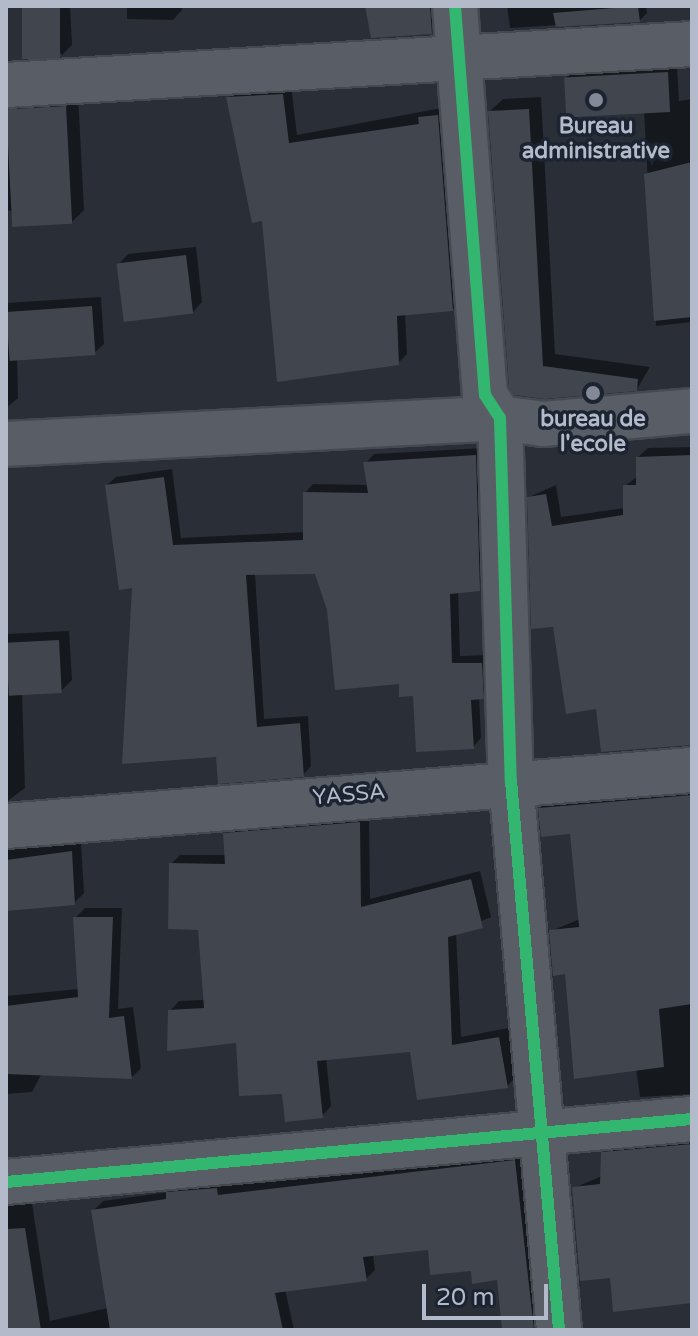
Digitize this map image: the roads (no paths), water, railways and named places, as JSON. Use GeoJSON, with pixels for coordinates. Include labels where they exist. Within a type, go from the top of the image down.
{"type":"FeatureCollection","features":[{"type":"Feature","properties":{"kind":"street"},"geometry":{"type":"LineString","coordinates":[[455,6],[485,395],[500,418],[511,781],[559,1330]]}},
{"type":"Feature","properties":{"kind":"street"},"geometry":{"type":"LineString","coordinates":[[6,85],[692,44]]}},
{"type":"Feature","properties":{"kind":"street"},"geometry":{"type":"LineString","coordinates":[[6,444],[500,418],[543,424],[692,411]]}},
{"type":"Feature","properties":{"kind":"street","name":"YASSA"},"geometry":{"type":"LineString","coordinates":[[6,826],[511,781],[692,770]]}},
{"type":"Feature","properties":{"kind":"street"},"geometry":{"type":"LineString","coordinates":[[6,1182],[692,1119]]}},
{"type":"Feature","properties":{"kind":"place","name":"Bureau administrative"},"geometry":{"type":"Point","coordinates":[596,100]}},
{"type":"Feature","properties":{"kind":"place","name":"bureau de l'ecole"},"geometry":{"type":"Point","coordinates":[593,393]}}]}
